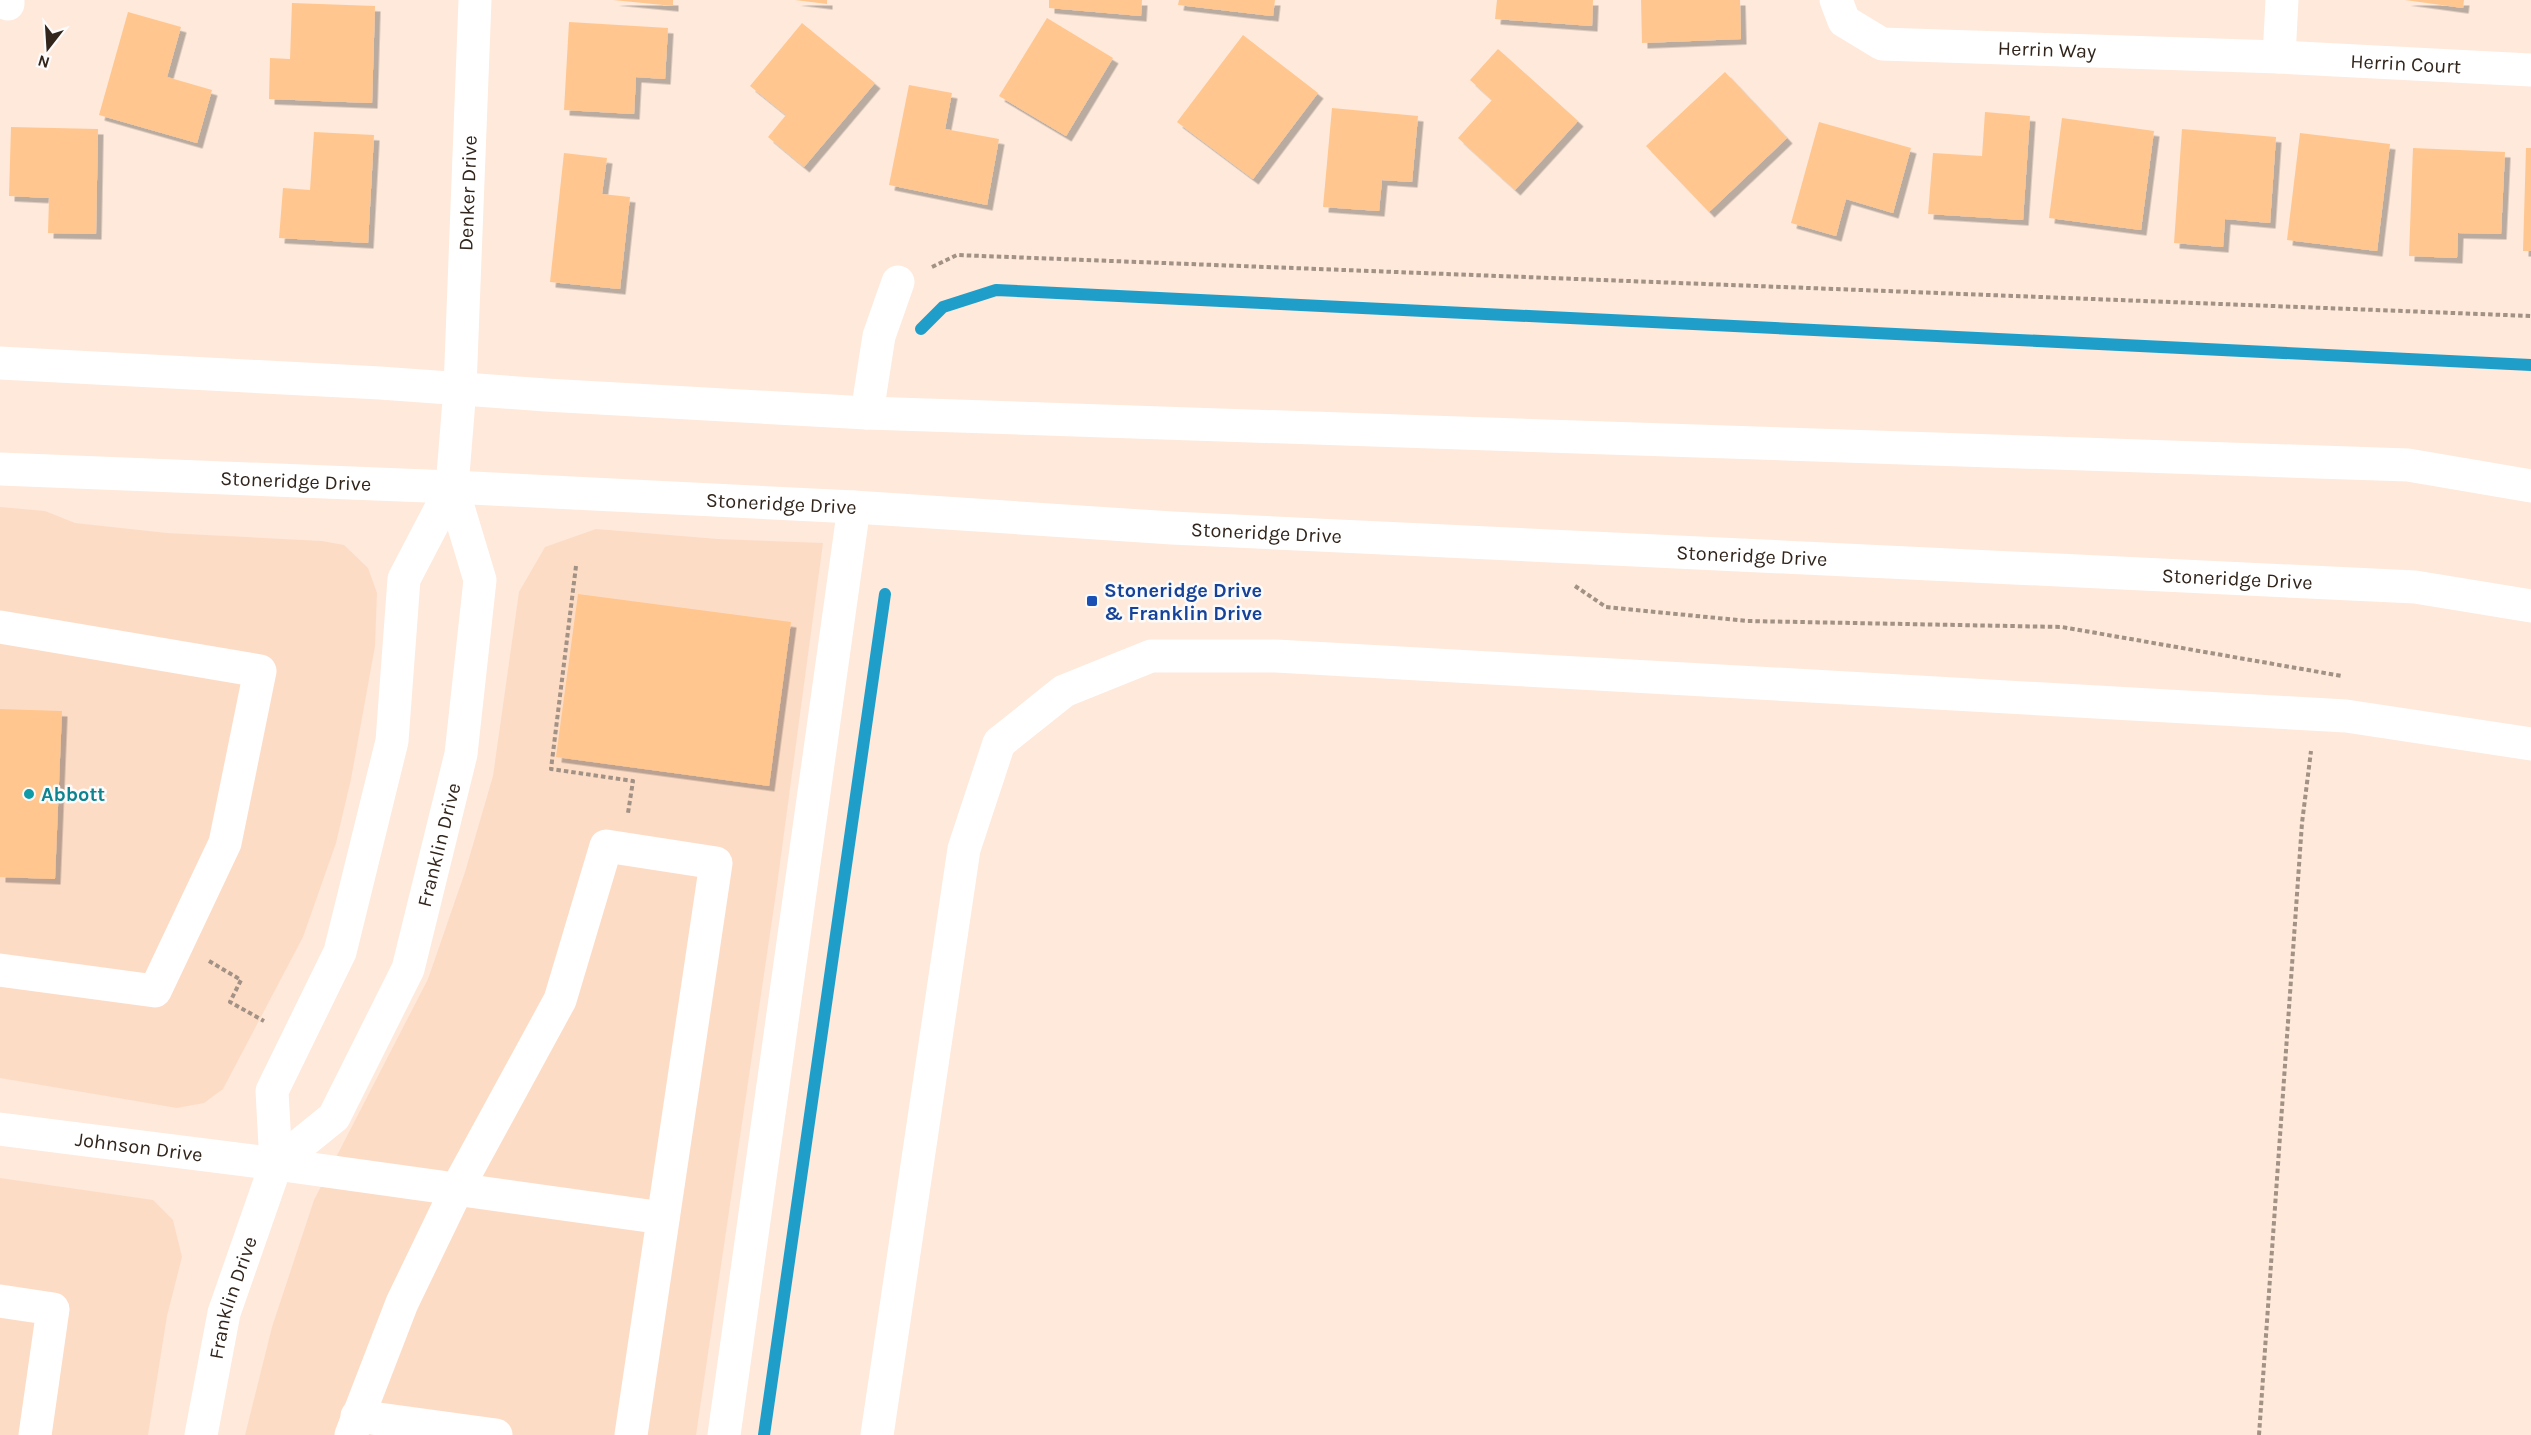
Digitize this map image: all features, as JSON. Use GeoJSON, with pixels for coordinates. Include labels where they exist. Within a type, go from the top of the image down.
{"type":"FeatureCollection","features":[{"type":"Feature","properties":{"kind":"main road","name":"Denker Drive"},"geometry":{"type":"LineString","coordinates":[[460,388],[476,0]]}},
{"type":"Feature","properties":{"kind":"main road","name":"Herrin Way"},"geometry":{"type":"LineString","coordinates":[[1836,0],[1844,21],[1882,44],[2279,57]]}},
{"type":"Feature","properties":{"kind":"main road"},"geometry":{"type":"LineString","coordinates":[[2279,57],[2282,0]]}},
{"type":"Feature","properties":{"kind":"main road","name":"Herrin Court"},"geometry":{"type":"LineString","coordinates":[[2279,57],[2531,70]]}},
{"type":"Feature","properties":{"kind":"main road"},"geometry":{"type":"LineString","coordinates":[[867,413],[879,336],[898,282]]}},
{"type":"Feature","properties":{"kind":"main road"},"geometry":{"type":"LineString","coordinates":[[0,363],[867,413],[2408,465],[2531,486]]}},
{"type":"Feature","properties":{"kind":"main road","name":"Franklin Drive"},"geometry":{"type":"LineString","coordinates":[[276,1164],[334,1117],[408,969],[461,754],[480,580],[452,487],[460,388]]}},
{"type":"Feature","properties":{"kind":"main road","name":"Stoneridge Drive"},"geometry":{"type":"LineString","coordinates":[[0,469],[452,487],[854,507],[1172,528],[2415,587],[2531,606]]}},
{"type":"Feature","properties":{"kind":"main road","name":"Franklin Drive"},"geometry":{"type":"LineString","coordinates":[[201,1435],[224,1313],[276,1164],[272,1091],[340,952],[392,741],[404,579],[452,487]]}},
{"type":"Feature","properties":{"kind":"main road"},"geometry":{"type":"LineString","coordinates":[[724,1435],[854,507]]}},
{"type":"Feature","properties":{"kind":"main road"},"geometry":{"type":"LineString","coordinates":[[0,627],[260,671],[225,843],[155,991],[0,970]]}},
{"type":"Feature","properties":{"kind":"main road"},"geometry":{"type":"LineString","coordinates":[[877,1435],[964,849],[999,743],[1064,691],[1151,656],[1276,656],[2346,716],[2531,744]]}},
{"type":"Feature","properties":{"kind":"main road"},"geometry":{"type":"LineString","coordinates":[[496,1435],[354,1425],[402,1303],[457,1189],[560,1000],[606,846],[716,863],[631,1435]]}},
{"type":"Feature","properties":{"kind":"main road","name":"Johnson Drive"},"geometry":{"type":"LineString","coordinates":[[0,1129],[276,1164],[663,1218]]}},
{"type":"Feature","properties":{"kind":"main road"},"geometry":{"type":"LineString","coordinates":[[0,1301],[53,1309],[35,1435]]}},
{"type":"Feature","properties":{"kind":"path"},"geometry":{"type":"LineString","coordinates":[[898,282],[957,255],[2531,316]]}},
{"type":"Feature","properties":{"kind":"path"},"geometry":{"type":"LineString","coordinates":[[576,566],[551,769],[633,781],[623,849]]}},
{"type":"Feature","properties":{"kind":"path"},"geometry":{"type":"LineString","coordinates":[[1606,607],[1747,621],[2062,627],[2342,676]]}},
{"type":"Feature","properties":{"kind":"path"},"geometry":{"type":"LineString","coordinates":[[2259,1435],[2302,823],[2315,714]]}},
{"type":"Feature","properties":{"kind":"path"},"geometry":{"type":"LineString","coordinates":[[176,944],[241,980],[230,1002],[297,1040]]}},
{"type":"Feature","properties":{"kind":"shaded area"},"geometry":{"type":"Polygon","coordinates":[[[0,507],[45,511],[75,523],[167,533],[322,541],[344,545],[368,568],[377,593],[375,646],[351,779],[336,843],[303,937],[223,1089],[204,1103],[177,1108],[0,1078],[0,507]]]}},
{"type":"Feature","properties":{"kind":"shaded area"},"geometry":{"type":"Polygon","coordinates":[[[596,529],[718,539],[823,543],[776,893],[696,1435],[245,1435],[272,1327],[314,1200],[428,979],[465,872],[493,776],[519,592],[545,547],[596,529]]]}},
{"type":"Feature","properties":{"kind":"shaded area"},"geometry":{"type":"Polygon","coordinates":[[[0,1178],[153,1200],[173,1220],[182,1257],[167,1316],[148,1435],[0,1435],[0,1178]]]}},
{"type":"Feature","properties":{"kind":"building"},"geometry":{"type":"Polygon","coordinates":[[[613,0],[673,0],[673,6],[613,0]]]}},
{"type":"Feature","properties":{"kind":"building"},"geometry":{"type":"Polygon","coordinates":[[[795,0],[827,0],[827,4],[795,0]]]}},
{"type":"Feature","properties":{"kind":"building"},"geometry":{"type":"Polygon","coordinates":[[[1049,0],[1142,0],[1141,16],[1049,8],[1049,0]]]}},
{"type":"Feature","properties":{"kind":"building"},"geometry":{"type":"Polygon","coordinates":[[[1179,0],[1275,0],[1273,16],[1178,5],[1179,0]]]}},
{"type":"Feature","properties":{"kind":"building"},"geometry":{"type":"Polygon","coordinates":[[[1497,0],[1593,0],[1592,26],[1495,19],[1497,0]]]}},
{"type":"Feature","properties":{"kind":"building"},"geometry":{"type":"Polygon","coordinates":[[[1641,0],[1740,0],[1741,39],[1642,43],[1641,0]]]}},
{"type":"Feature","properties":{"kind":"building"},"geometry":{"type":"Polygon","coordinates":[[[2405,0],[2464,0],[2463,8],[2405,0]]]}},
{"type":"Feature","properties":{"kind":"building"},"geometry":{"type":"Polygon","coordinates":[[[292,3],[375,6],[372,103],[269,99],[270,58],[290,59],[292,3]]]}},
{"type":"Feature","properties":{"kind":"building"},"geometry":{"type":"Polygon","coordinates":[[[128,12],[181,27],[167,77],[212,90],[197,143],[99,115],[128,12]]]}},
{"type":"Feature","properties":{"kind":"building"},"geometry":{"type":"Polygon","coordinates":[[[1047,18],[1113,58],[1066,136],[999,96],[1047,18]]]}},
{"type":"Feature","properties":{"kind":"building"},"geometry":{"type":"Polygon","coordinates":[[[569,22],[668,28],[665,79],[636,77],[634,114],[564,110],[569,22]]]}},
{"type":"Feature","properties":{"kind":"building"},"geometry":{"type":"Polygon","coordinates":[[[802,23],[875,83],[804,167],[768,137],[786,115],[750,86],[802,23]]]}},
{"type":"Feature","properties":{"kind":"building"},"geometry":{"type":"Polygon","coordinates":[[[1243,35],[1318,93],[1253,179],[1177,122],[1243,35]]]}},
{"type":"Feature","properties":{"kind":"building"},"geometry":{"type":"Polygon","coordinates":[[[1498,49],[1578,121],[1515,190],[1458,138],[1492,100],[1470,80],[1498,49]]]}},
{"type":"Feature","properties":{"kind":"building"},"geometry":{"type":"Polygon","coordinates":[[[1725,72],[1787,138],[1709,212],[1646,146],[1725,72]]]}},
{"type":"Feature","properties":{"kind":"building"},"geometry":{"type":"Polygon","coordinates":[[[909,85],[952,93],[945,129],[999,139],[987,205],[889,185],[909,85]]]}},
{"type":"Feature","properties":{"kind":"building"},"geometry":{"type":"Polygon","coordinates":[[[1332,108],[1418,116],[1412,182],[1382,180],[1379,211],[1323,207],[1332,108]]]}},
{"type":"Feature","properties":{"kind":"building"},"geometry":{"type":"Polygon","coordinates":[[[1985,112],[2030,116],[2023,220],[1928,214],[1933,153],[1982,156],[1985,112]]]}},
{"type":"Feature","properties":{"kind":"building"},"geometry":{"type":"Polygon","coordinates":[[[2062,118],[2154,131],[2141,230],[2049,218],[2062,118]]]}},
{"type":"Feature","properties":{"kind":"building"},"geometry":{"type":"Polygon","coordinates":[[[1819,122],[1911,148],[1893,213],[1846,199],[1836,236],[1791,223],[1819,122]]]}},
{"type":"Feature","properties":{"kind":"building"},"geometry":{"type":"Polygon","coordinates":[[[11,127],[98,129],[96,234],[48,233],[49,198],[9,196],[11,127]]]}},
{"type":"Feature","properties":{"kind":"building"},"geometry":{"type":"Polygon","coordinates":[[[2182,129],[2276,137],[2270,223],[2225,219],[2223,247],[2174,243],[2182,129]]]}},
{"type":"Feature","properties":{"kind":"building"},"geometry":{"type":"Polygon","coordinates":[[[314,132],[374,135],[368,243],[279,238],[283,188],[310,190],[314,132]]]}},
{"type":"Feature","properties":{"kind":"building"},"geometry":{"type":"Polygon","coordinates":[[[2300,133],[2390,144],[2377,251],[2287,240],[2300,133]]]}},
{"type":"Feature","properties":{"kind":"building"},"geometry":{"type":"Polygon","coordinates":[[[2413,148],[2505,152],[2501,234],[2458,233],[2457,258],[2409,256],[2413,148]]]}},
{"type":"Feature","properties":{"kind":"building"},"geometry":{"type":"Polygon","coordinates":[[[2526,148],[2531,148],[2531,251],[2523,251],[2526,148]]]}},
{"type":"Feature","properties":{"kind":"building"},"geometry":{"type":"Polygon","coordinates":[[[564,153],[607,158],[602,194],[630,197],[620,289],[550,282],[564,153]]]}},
{"type":"Feature","properties":{"kind":"building"},"geometry":{"type":"Polygon","coordinates":[[[578,594],[791,622],[769,786],[556,757],[578,594]]]}},
{"type":"Feature","properties":{"kind":"building","name":"Abbott"},"geometry":{"type":"Polygon","coordinates":[[[0,709],[62,711],[55,879],[0,877],[0,709]]]}},
{"type":"Feature","properties":{"kind":"waterway"},"geometry":{"type":"LineString","coordinates":[[921,329],[943,307],[996,290],[2531,365]]}},
{"type":"Feature","properties":{"kind":"waterway"},"geometry":{"type":"LineString","coordinates":[[764,1435],[885,594]]}},
{"type":"Feature","properties":{"kind":"place","name":"Stoneridge Drive & Franklin Drive"},"geometry":{"type":"Point","coordinates":[1092,601]}},
{"type":"Feature","properties":{"kind":"place","name":"Abbott"},"geometry":{"type":"Point","coordinates":[29,794]}}]}
